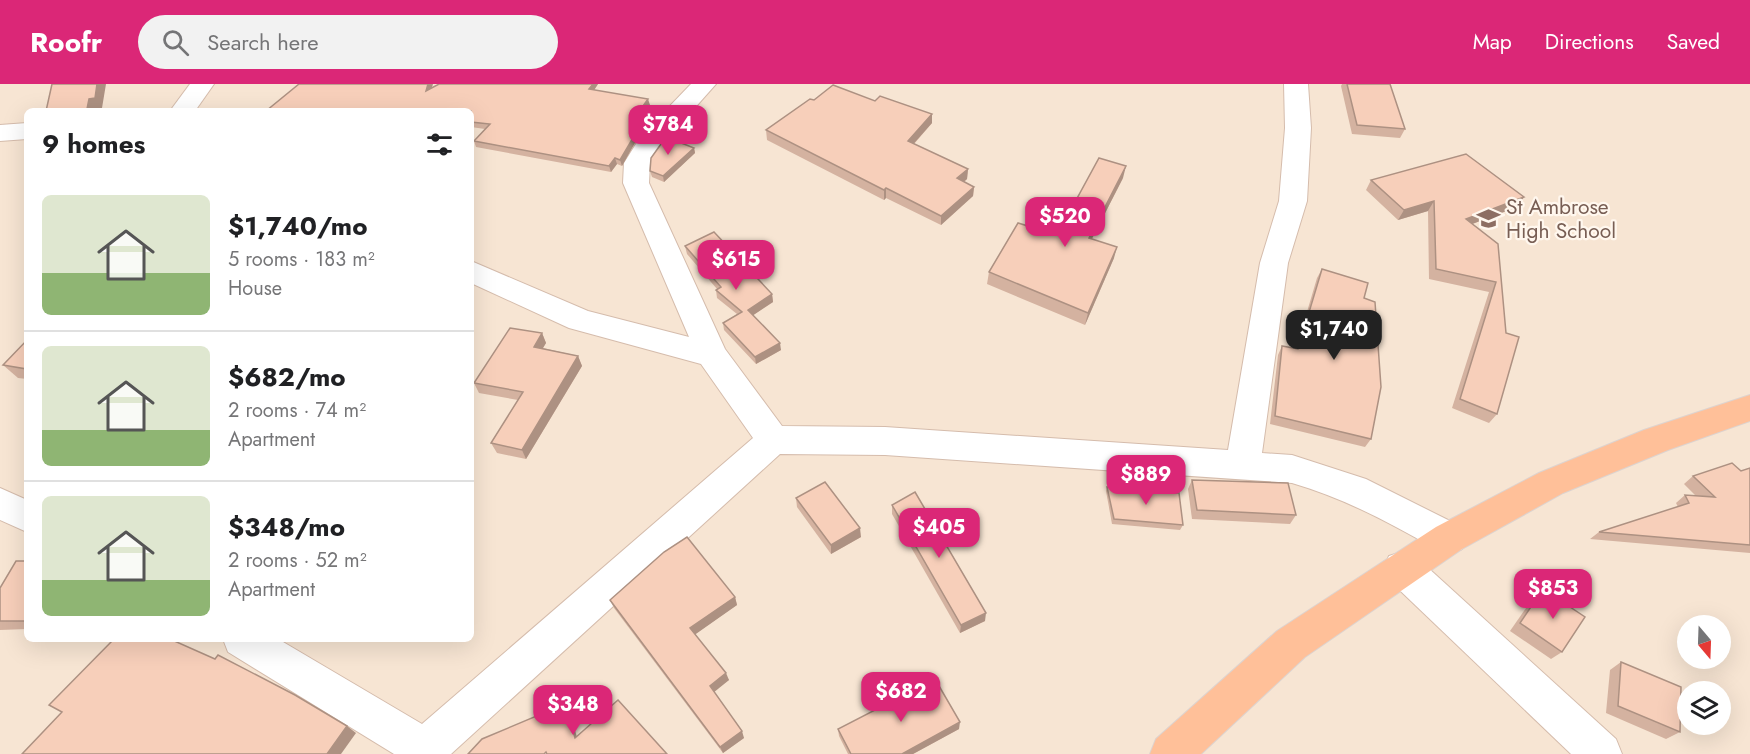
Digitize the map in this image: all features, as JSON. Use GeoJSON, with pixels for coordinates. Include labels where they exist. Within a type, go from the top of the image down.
{"type":"FeatureCollection","features":[{"type":"Feature","properties":{"kind":"highway"},"geometry":{"type":"LineString","coordinates":[[1171,754],[1292,644],[1449,538],[1551,483],[1656,440],[1750,408]]}},
{"type":"Feature","properties":{"kind":"street"},"geometry":{"type":"LineString","coordinates":[[184,108],[202,84]]}},
{"type":"Feature","properties":{"kind":"street"},"geometry":{"type":"LineString","coordinates":[[704,84],[650,142],[637,163],[636,183],[712,355],[773,440]]}},
{"type":"Feature","properties":{"kind":"street"},"geometry":{"type":"LineString","coordinates":[[1243,465],[1274,263],[1293,201],[1298,128],[1292,87]]}},
{"type":"Feature","properties":{"kind":"street"},"geometry":{"type":"LineString","coordinates":[[0,133],[24,131]]}},
{"type":"Feature","properties":{"kind":"street"},"geometry":{"type":"LineString","coordinates":[[474,272],[580,320],[712,355]]}},
{"type":"Feature","properties":{"kind":"street"},"geometry":{"type":"LineString","coordinates":[[247,642],[330,690],[422,752],[773,440],[885,441],[1292,468],[1331,479],[1376,497],[1449,538]]}},
{"type":"Feature","properties":{"kind":"street"},"geometry":{"type":"LineString","coordinates":[[0,503],[24,515]]}},
{"type":"Feature","properties":{"kind":"street"},"geometry":{"type":"LineString","coordinates":[[1402,568],[1601,754]]}},
{"type":"Feature","properties":{"kind":"shaded area"},"geometry":{"type":"Polygon","coordinates":[[[0,84],[1750,84],[1750,754],[0,754],[0,84]]]}},
{"type":"Feature","properties":{"kind":"building"},"geometry":{"type":"Polygon","coordinates":[[[52,84],[97,84],[95,98],[89,99],[87,108],[47,108],[52,84]]]}},
{"type":"Feature","properties":{"kind":"building"},"geometry":{"type":"Polygon","coordinates":[[[299,84],[428,84],[426,91],[439,84],[593,84],[589,89],[648,99],[631,123],[640,126],[620,160],[615,158],[609,166],[474,141],[490,124],[474,122],[474,108],[270,108],[299,84]]]}},
{"type":"Feature","properties":{"kind":"building"},"geometry":{"type":"Polygon","coordinates":[[[1347,84],[1390,84],[1405,129],[1357,125],[1347,84]]]}},
{"type":"Feature","properties":{"kind":"building"},"geometry":{"type":"Polygon","coordinates":[[[833,85],[875,101],[880,96],[932,114],[908,141],[968,169],[957,178],[974,187],[941,216],[886,188],[884,190],[766,130],[810,99],[814,100],[833,85]]]}},
{"type":"Feature","properties":{"kind":"building"},"geometry":{"type":"Polygon","coordinates":[[[666,137],[694,148],[663,176],[650,171],[651,158],[666,137]]]}},
{"type":"Feature","properties":{"kind":"building"},"geometry":{"type":"Polygon","coordinates":[[[1466,154],[1524,197],[1466,219],[1498,244],[1506,333],[1519,337],[1497,414],[1460,399],[1496,282],[1436,269],[1434,201],[1404,210],[1371,180],[1466,154]]]}},
{"type":"Feature","properties":{"kind":"building"},"geometry":{"type":"Polygon","coordinates":[[[1099,158],[1126,166],[1089,238],[1117,247],[1088,313],[989,272],[1018,223],[1057,235],[1099,158]]]}},
{"type":"Feature","properties":{"kind":"building"},"geometry":{"type":"Polygon","coordinates":[[[714,232],[772,294],[748,310],[780,343],[755,357],[723,323],[742,312],[716,290],[721,287],[685,246],[714,232]]]}},
{"type":"Feature","properties":{"kind":"building"},"geometry":{"type":"Polygon","coordinates":[[[1322,269],[1368,283],[1364,298],[1375,302],[1381,387],[1371,439],[1275,416],[1282,346],[1298,349],[1322,269]]]}},
{"type":"Feature","properties":{"kind":"building"},"geometry":{"type":"Polygon","coordinates":[[[510,328],[542,333],[534,347],[578,356],[522,450],[491,443],[523,392],[474,383],[510,328]]]}},
{"type":"Feature","properties":{"kind":"building"},"geometry":{"type":"Polygon","coordinates":[[[24,343],[24,368],[3,365],[24,343]]]}},
{"type":"Feature","properties":{"kind":"building"},"geometry":{"type":"Polygon","coordinates":[[[1732,463],[1741,471],[1750,468],[1750,545],[1599,532],[1689,503],[1685,495],[1715,497],[1693,476],[1732,463]]]}},
{"type":"Feature","properties":{"kind":"building"},"geometry":{"type":"Polygon","coordinates":[[[1192,480],[1288,483],[1296,515],[1197,510],[1192,480]]]}},
{"type":"Feature","properties":{"kind":"building"},"geometry":{"type":"Polygon","coordinates":[[[825,482],[860,528],[831,545],[796,498],[825,482]]]}},
{"type":"Feature","properties":{"kind":"building"},"geometry":{"type":"Polygon","coordinates":[[[1107,487],[1179,493],[1183,525],[1114,519],[1107,487]]]}},
{"type":"Feature","properties":{"kind":"building"},"geometry":{"type":"Polygon","coordinates":[[[915,492],[986,613],[961,625],[892,505],[915,492]]]}},
{"type":"Feature","properties":{"kind":"building"},"geometry":{"type":"Polygon","coordinates":[[[687,537],[735,597],[690,628],[726,673],[710,686],[742,731],[720,747],[610,600],[664,552],[687,537]]]}},
{"type":"Feature","properties":{"kind":"building"},"geometry":{"type":"Polygon","coordinates":[[[16,561],[24,561],[24,621],[0,621],[0,588],[16,561]]]}},
{"type":"Feature","properties":{"kind":"building"},"geometry":{"type":"Polygon","coordinates":[[[1543,589],[1585,617],[1562,652],[1520,623],[1543,589]]]}},
{"type":"Feature","properties":{"kind":"building"},"geometry":{"type":"Polygon","coordinates":[[[111,642],[177,642],[215,659],[218,655],[295,695],[347,726],[327,754],[22,754],[62,712],[49,705],[111,642]]]}},
{"type":"Feature","properties":{"kind":"building"},"geometry":{"type":"Polygon","coordinates":[[[1621,662],[1677,685],[1677,731],[1618,706],[1621,662]]]}},
{"type":"Feature","properties":{"kind":"building"},"geometry":{"type":"Polygon","coordinates":[[[935,679],[960,722],[902,754],[851,754],[838,729],[935,679]]]}},
{"type":"Feature","properties":{"kind":"building"},"geometry":{"type":"Polygon","coordinates":[[[618,700],[667,754],[547,754],[546,752],[544,754],[468,754],[482,739],[565,704],[575,738],[618,700]]]}},
{"type":"Feature","properties":{"kind":"place","name":"St Ambrose High School"},"geometry":{"type":"Point","coordinates":[1488,219]}}]}
